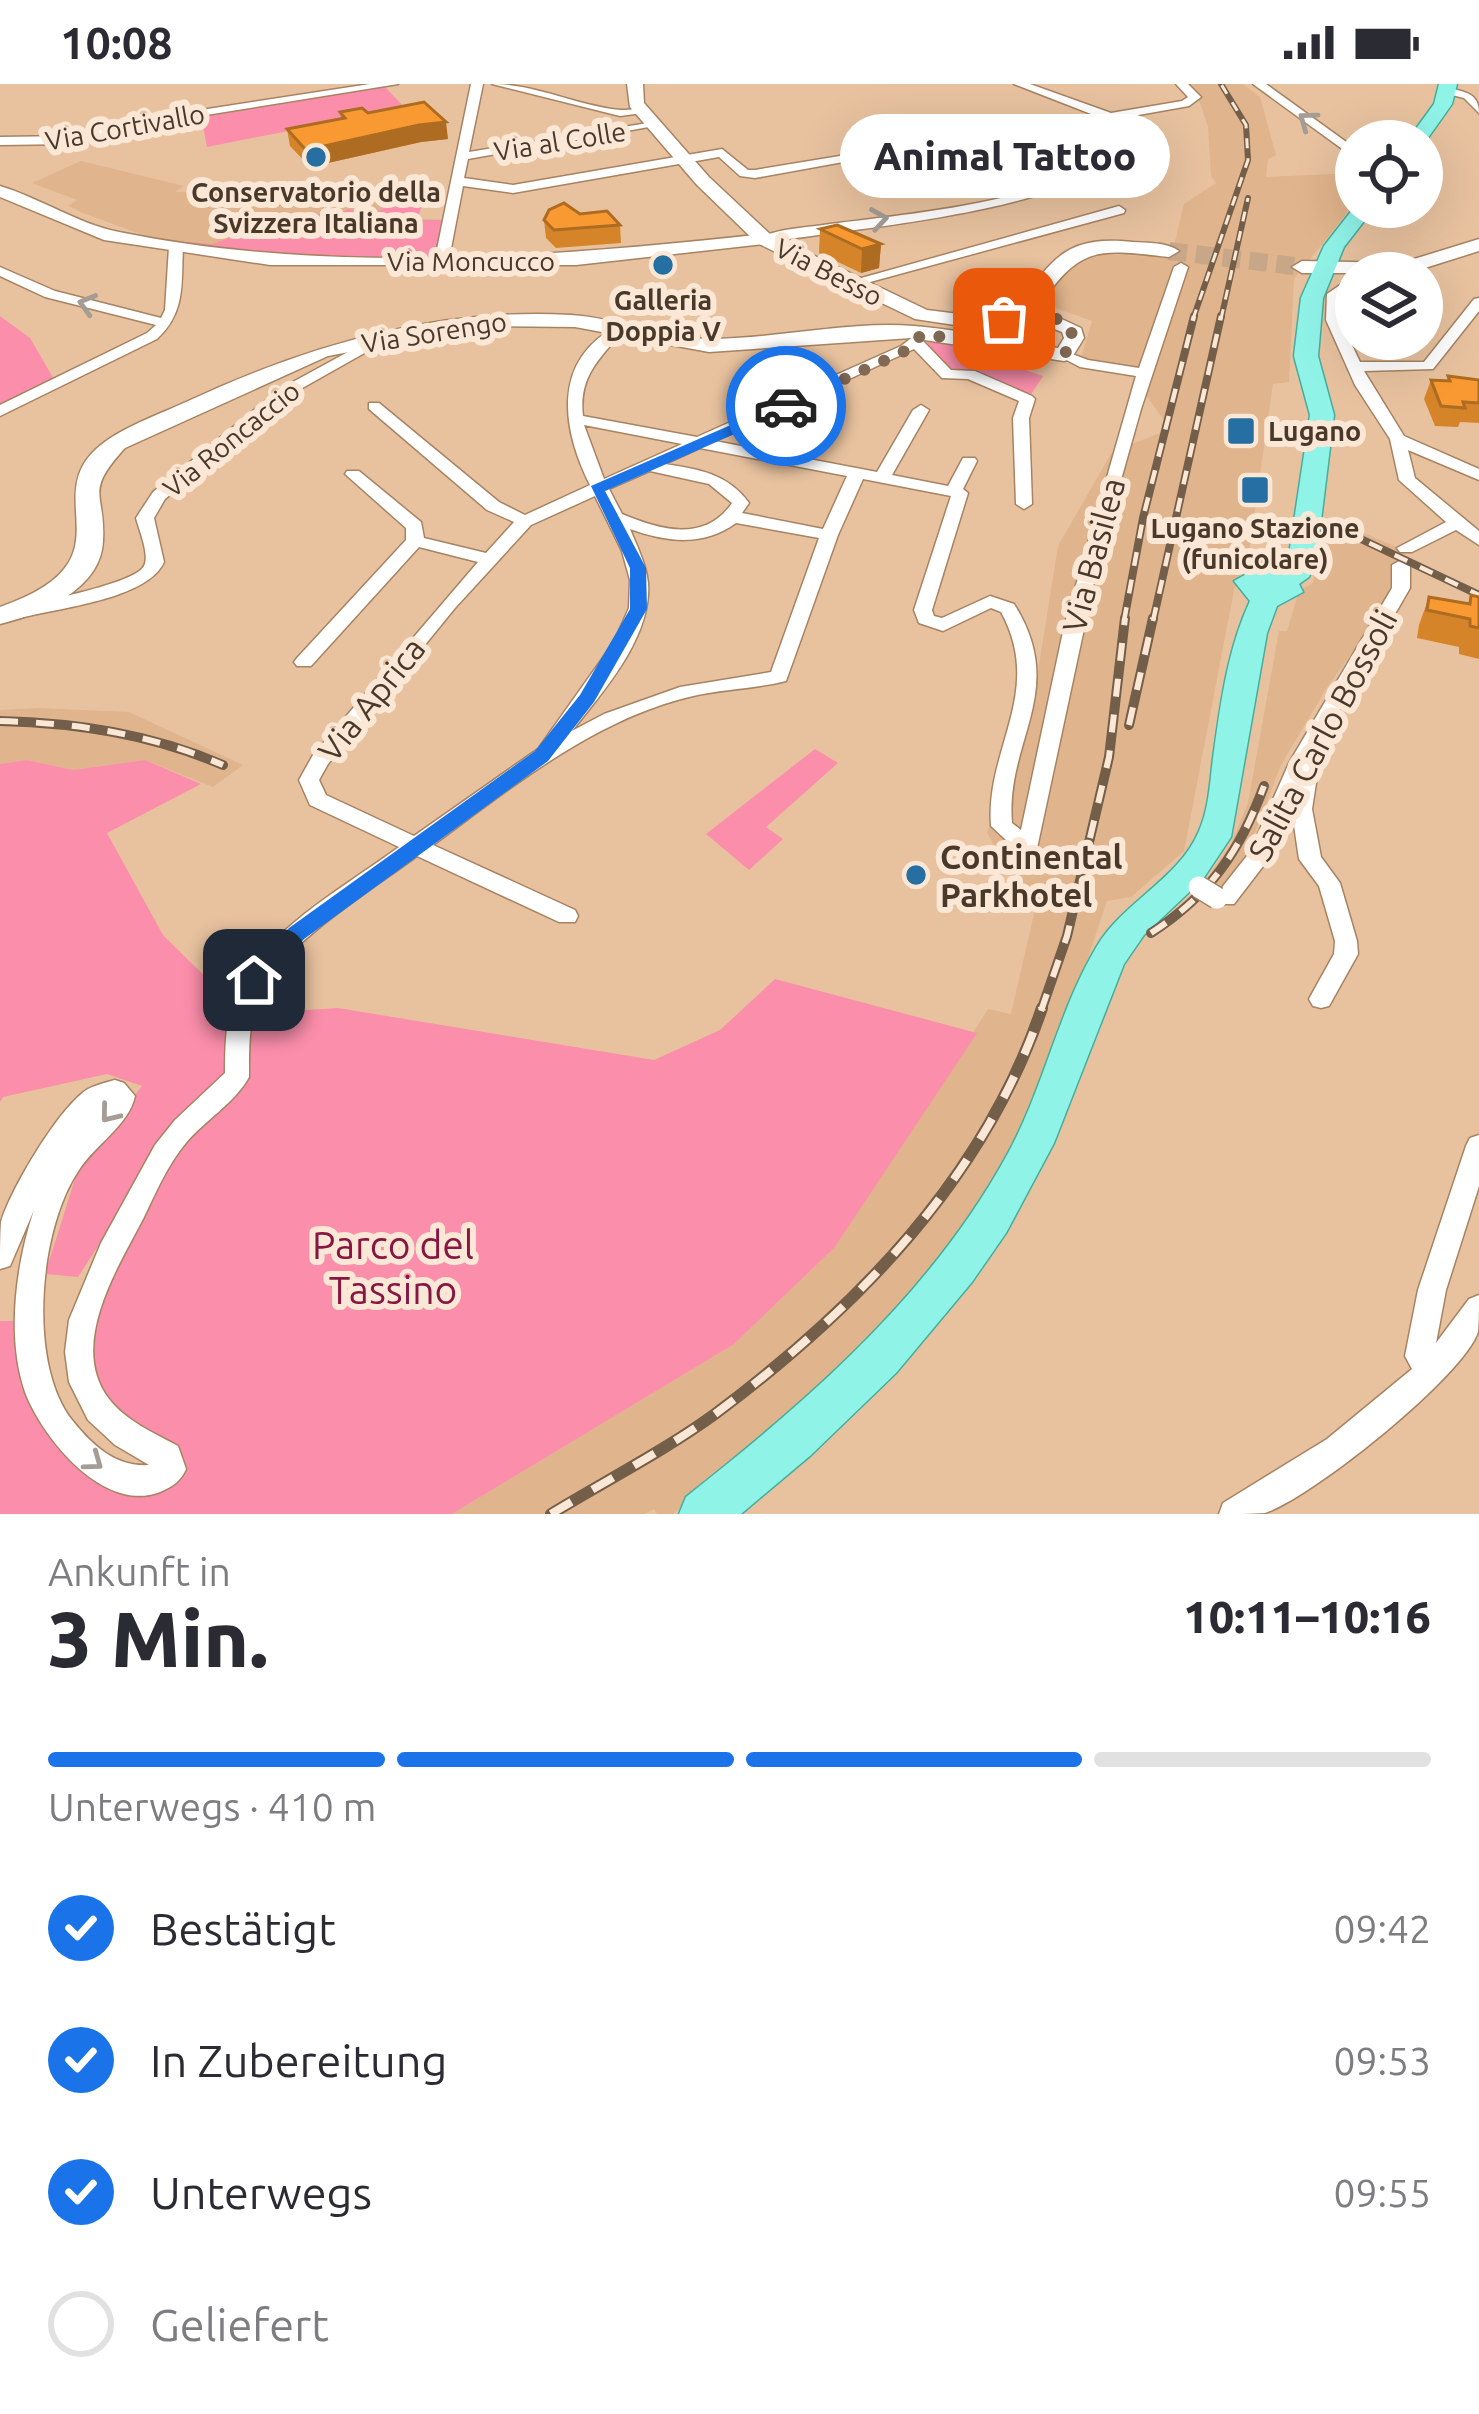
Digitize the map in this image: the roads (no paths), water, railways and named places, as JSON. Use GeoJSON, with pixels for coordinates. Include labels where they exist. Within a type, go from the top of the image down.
{"type":"FeatureCollection","features":[{"type":"Feature","properties":{"kind":"main road","name":"Via Besso"},"geometry":{"type":"LineString","coordinates":[[635,84],[633,97],[649,119],[764,239],[908,311],[951,321],[989,321],[1025,311]]}},
{"type":"Feature","properties":{"kind":"main road"},"geometry":{"type":"LineString","coordinates":[[1429,120],[1448,88]]}},
{"type":"Feature","properties":{"kind":"main road"},"geometry":{"type":"LineString","coordinates":[[704,1514],[833,1407],[905,1334],[974,1243],[1019,1172],[1052,1105],[1106,962],[1124,929],[1199,888],[1207,849],[1220,820],[1236,712],[1275,590],[1301,567],[1322,406],[1306,356],[1312,268],[1349,228]]}},
{"type":"Feature","properties":{"kind":"main road"},"geometry":{"type":"LineString","coordinates":[[1334,247],[1356,259],[1382,262],[1479,234]]}},
{"type":"Feature","properties":{"kind":"main road"},"geometry":{"type":"LineString","coordinates":[[1064,355],[1074,338],[1071,328],[1025,311],[1060,258],[1072,250],[1105,245],[1175,259]]}},
{"type":"Feature","properties":{"kind":"main road"},"geometry":{"type":"LineString","coordinates":[[1443,257],[1479,245]]}},
{"type":"Feature","properties":{"kind":"main road"},"geometry":{"type":"LineString","coordinates":[[1312,268],[1335,270]]}},
{"type":"Feature","properties":{"kind":"main road","name":"Via Sorengo"},"geometry":{"type":"LineString","coordinates":[[2,615],[53,593],[83,566],[91,542],[84,493],[99,462],[117,443],[323,351],[509,319],[544,318],[709,346],[860,333],[1064,355]]}},
{"type":"Feature","properties":{"kind":"street","name":"Via Cortivallo"},"geometry":{"type":"LineString","coordinates":[[0,141],[70,140],[175,117],[392,84]]}},
{"type":"Feature","properties":{"kind":"street"},"geometry":{"type":"LineString","coordinates":[[442,259],[477,84]]}},
{"type":"Feature","properties":{"kind":"street"},"geometry":{"type":"LineString","coordinates":[[498,84],[649,119]]}},
{"type":"Feature","properties":{"kind":"street"},"geometry":{"type":"LineString","coordinates":[[1020,84],[1110,117],[1184,104],[1195,97],[1182,84]]}},
{"type":"Feature","properties":{"kind":"street"},"geometry":{"type":"LineString","coordinates":[[1259,84],[1335,140]]}},
{"type":"Feature","properties":{"kind":"street"},"geometry":{"type":"LineString","coordinates":[[1448,88],[1476,106]]}},
{"type":"Feature","properties":{"kind":"street"},"geometry":{"type":"LineString","coordinates":[[764,239],[990,201],[1066,181],[1106,156],[1113,139],[1110,117]]}},
{"type":"Feature","properties":{"kind":"street","name":"Via al Colle"},"geometry":{"type":"LineString","coordinates":[[465,156],[649,119]]}},
{"type":"Feature","properties":{"kind":"street"},"geometry":{"type":"LineString","coordinates":[[458,181],[513,189],[722,153],[744,173],[754,174],[931,145]]}},
{"type":"Feature","properties":{"kind":"street","name":"Via Moncucco"},"geometry":{"type":"LineString","coordinates":[[0,191],[110,236],[270,260],[618,258],[764,239]]}},
{"type":"Feature","properties":{"kind":"street"},"geometry":{"type":"LineString","coordinates":[[854,282],[1119,210]]}},
{"type":"Feature","properties":{"kind":"street"},"geometry":{"type":"LineString","coordinates":[[0,411],[152,336],[166,323],[172,310],[176,247]]}},
{"type":"Feature","properties":{"kind":"street","name":"Via Basilea"},"geometry":{"type":"LineString","coordinates":[[954,489],[960,493],[923,599],[926,619],[943,625],[990,602],[1008,608],[1022,633],[1028,688],[1000,803],[1002,826],[1028,848],[1078,604],[1175,259]]}},
{"type":"Feature","properties":{"kind":"street"},"geometry":{"type":"LineString","coordinates":[[0,271],[50,294],[166,323]]}},
{"type":"Feature","properties":{"kind":"street"},"geometry":{"type":"LineString","coordinates":[[1335,293],[1330,311],[1335,322]]}},
{"type":"Feature","properties":{"kind":"street"},"geometry":{"type":"LineString","coordinates":[[1355,368],[1428,366],[1479,302]]}},
{"type":"Feature","properties":{"kind":"street"},"geometry":{"type":"LineString","coordinates":[[541,756],[588,698],[638,609],[638,568],[597,489],[576,419],[579,374],[617,330]]}},
{"type":"Feature","properties":{"kind":"street","name":"Via Roncaccio"},"geometry":{"type":"LineString","coordinates":[[2,615],[105,592],[150,573],[155,562],[145,518],[159,496],[285,392],[385,338]]}},
{"type":"Feature","properties":{"kind":"street"},"geometry":{"type":"LineString","coordinates":[[374,406],[494,506],[525,521],[705,443],[919,338],[947,375],[970,374],[1027,399],[1021,418],[1024,504]]}},
{"type":"Feature","properties":{"kind":"street"},"geometry":{"type":"LineString","coordinates":[[1064,355],[1085,364],[1144,373]]}},
{"type":"Feature","properties":{"kind":"street"},"geometry":{"type":"LineString","coordinates":[[1351,360],[1398,439],[1407,480],[1479,540]]}},
{"type":"Feature","properties":{"kind":"street"},"geometry":{"type":"LineString","coordinates":[[884,475],[921,410]]}},
{"type":"Feature","properties":{"kind":"street"},"geometry":{"type":"LineString","coordinates":[[576,419],[954,489],[969,461]]}},
{"type":"Feature","properties":{"kind":"street"},"geometry":{"type":"LineString","coordinates":[[1398,439],[1479,475]]}},
{"type":"Feature","properties":{"kind":"street"},"geometry":{"type":"LineString","coordinates":[[615,517],[641,530],[673,536],[714,530],[734,518],[741,502],[733,490],[716,481],[653,467]]}},
{"type":"Feature","properties":{"kind":"street"},"geometry":{"type":"LineString","coordinates":[[0,1257],[31,1180],[93,1100],[104,1091],[115,1090],[122,1096],[120,1106],[65,1169],[48,1209],[35,1266],[31,1322],[37,1385],[54,1424],[81,1456],[131,1485],[151,1486],[171,1469],[167,1457],[110,1426],[85,1390],[79,1335],[99,1272],[176,1136],[237,1076],[237,1031],[254,980],[296,934],[541,756],[647,703],[687,691],[779,677],[858,471]]}},
{"type":"Feature","properties":{"kind":"street"},"geometry":{"type":"LineString","coordinates":[[304,662],[415,541],[415,526],[353,474]]}},
{"type":"Feature","properties":{"kind":"street"},"geometry":{"type":"LineString","coordinates":[[734,518],[830,535]]}},
{"type":"Feature","properties":{"kind":"street","name":"Via Aprica"},"geometry":{"type":"LineString","coordinates":[[525,521],[320,760],[309,780],[317,800],[567,916]]}},
{"type":"Feature","properties":{"kind":"street","name":"Salita Carlo Bossoli"},"geometry":{"type":"LineString","coordinates":[[1199,888],[1226,898],[1258,855],[1299,763],[1403,567],[1460,522]]}},
{"type":"Feature","properties":{"kind":"street"},"geometry":{"type":"LineString","coordinates":[[415,541],[488,559]]}},
{"type":"Feature","properties":{"kind":"street"},"geometry":{"type":"LineString","coordinates":[[1299,763],[1308,770],[1300,809],[1310,859],[1329,883],[1346,941],[1346,953],[1321,999]]}},
{"type":"Feature","properties":{"kind":"street"},"geometry":{"type":"LineString","coordinates":[[1431,1371],[1420,1356],[1424,1320],[1479,1145]]}},
{"type":"Feature","properties":{"kind":"street"},"geometry":{"type":"LineString","coordinates":[[1234,1514],[1344,1450],[1431,1371],[1479,1308]]}},
{"type":"Feature","properties":{"kind":"tunnel"},"geometry":{"type":"LineString","coordinates":[[1169,251],[1302,267]]}},
{"type":"Feature","properties":{"kind":"railway"},"geometry":{"type":"LineString","coordinates":[[1194,316],[1248,160],[1246,125],[1221,84]]}},
{"type":"Feature","properties":{"kind":"railway"},"geometry":{"type":"LineString","coordinates":[[1221,319],[1248,198]]}},
{"type":"Feature","properties":{"kind":"railway"},"geometry":{"type":"LineString","coordinates":[[1124,621],[1143,518],[1194,316]]}},
{"type":"Feature","properties":{"kind":"railway"},"geometry":{"type":"LineString","coordinates":[[1153,621],[1221,316]]}},
{"type":"Feature","properties":{"kind":"railway"},"geometry":{"type":"LineString","coordinates":[[1344,531],[1479,595]]}},
{"type":"Feature","properties":{"kind":"railway"},"geometry":{"type":"LineString","coordinates":[[1041,1011],[1067,936],[1109,757],[1125,618]]}},
{"type":"Feature","properties":{"kind":"railway"},"geometry":{"type":"LineString","coordinates":[[1129,725],[1153,618]]}},
{"type":"Feature","properties":{"kind":"railway"},"geometry":{"type":"LineString","coordinates":[[0,721],[114,732],[223,765]]}},
{"type":"Feature","properties":{"kind":"railway"},"geometry":{"type":"LineString","coordinates":[[1151,933],[1190,903],[1221,870],[1264,786]]}},
{"type":"Feature","properties":{"kind":"railway"},"geometry":{"type":"LineString","coordinates":[[551,1514],[715,1414],[866,1284],[950,1184],[986,1129],[1042,1008]]}},
{"type":"Feature","properties":{"kind":"place","name":"Conservatorio della Svizzera Italiana"},"geometry":{"type":"Point","coordinates":[316,157]}},
{"type":"Feature","properties":{"kind":"place","name":"Galleria Doppia V"},"geometry":{"type":"Point","coordinates":[663,265]}},
{"type":"Feature","properties":{"kind":"place","name":"Animal Tattoo"},"geometry":{"type":"Point","coordinates":[1004,319]}},
{"type":"Feature","properties":{"kind":"place","name":"Lugano"},"geometry":{"type":"Point","coordinates":[1241,431]}},
{"type":"Feature","properties":{"kind":"place","name":"Lugano Stazione (funicolare)"},"geometry":{"type":"Point","coordinates":[1255,490]}},
{"type":"Feature","properties":{"kind":"place","name":"Continental Parkhotel"},"geometry":{"type":"Point","coordinates":[916,875]}},
{"type":"Feature","properties":{"kind":"park label","name":"Parco del Tassino"},"geometry":{"type":"Point","coordinates":[393,1266]}}]}
